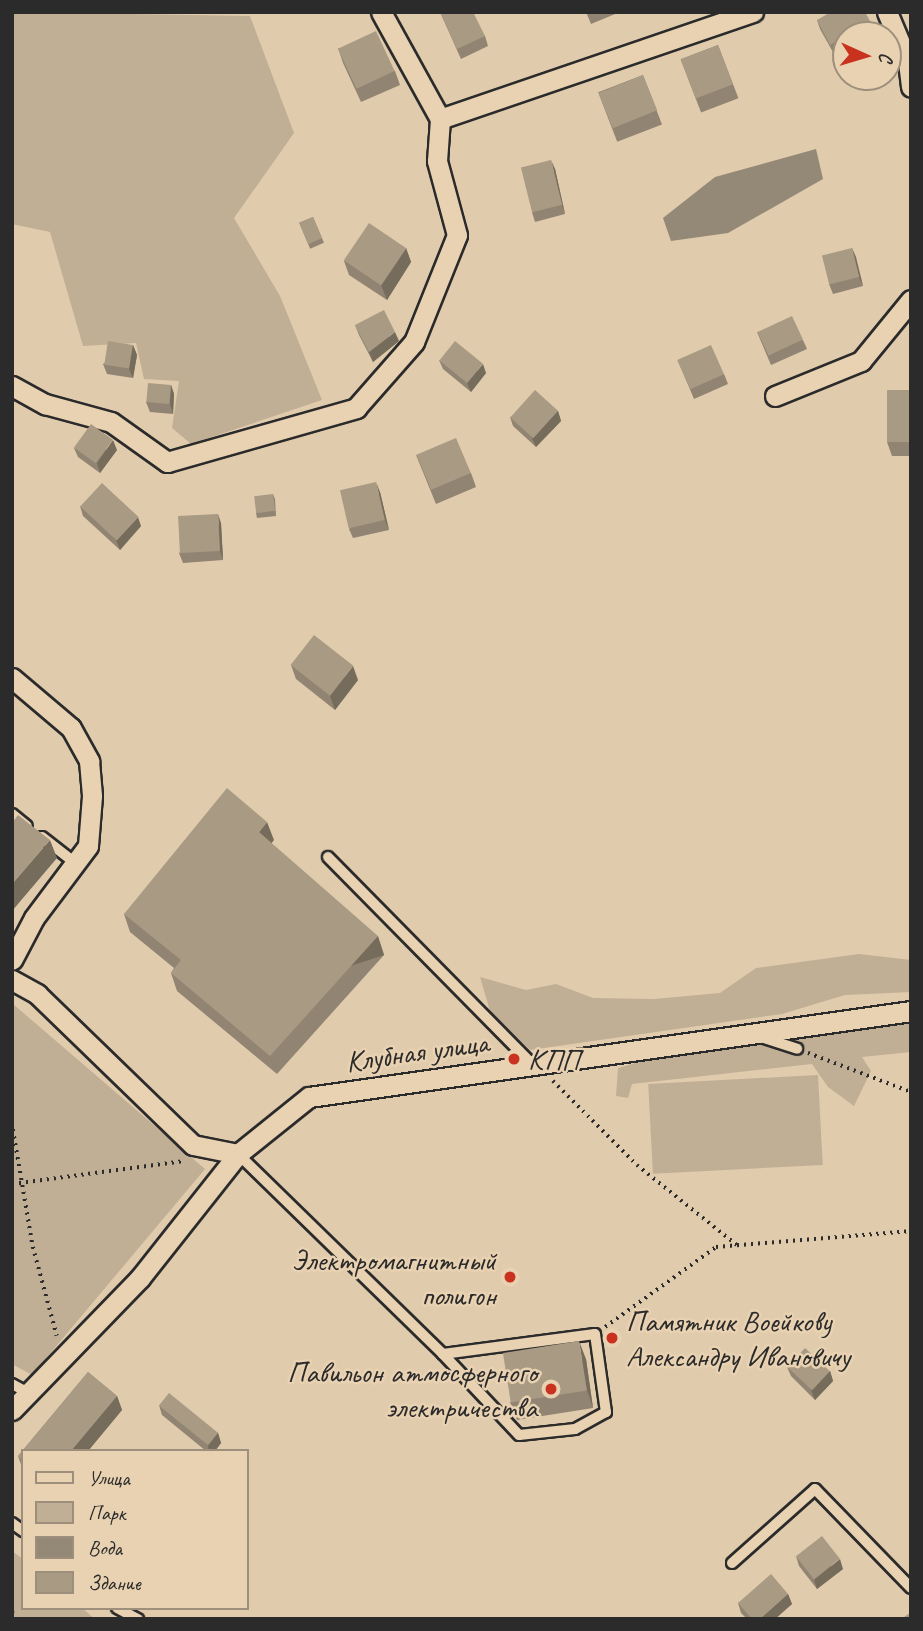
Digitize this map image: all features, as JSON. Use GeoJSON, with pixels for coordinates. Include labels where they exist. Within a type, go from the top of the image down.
{"type":"FeatureCollection","features":[{"type":"Feature","properties":{"kind":"street"},"geometry":{"type":"LineString","coordinates":[[12,386],[45,404],[111,422],[167,462],[356,408],[414,342],[457,235],[437,161],[440,119],[381,12]]}},
{"type":"Feature","properties":{"kind":"street"},"geometry":{"type":"LineString","coordinates":[[440,119],[753,12]]}},
{"type":"Feature","properties":{"kind":"street"},"geometry":{"type":"LineString","coordinates":[[887,12],[908,62],[911,87]]}},
{"type":"Feature","properties":{"kind":"street"},"geometry":{"type":"LineString","coordinates":[[775,396],[861,361],[911,300]]}},
{"type":"Feature","properties":{"kind":"street"},"geometry":{"type":"LineString","coordinates":[[12,678],[71,728],[89,761],[88,846],[74,862],[12,960]]}},
{"type":"Feature","properties":{"kind":"street"},"geometry":{"type":"LineString","coordinates":[[12,980],[37,994],[193,1145],[239,1154]]}},
{"type":"Feature","properties":{"kind":"street","name":"Клубная улица"},"geometry":{"type":"LineString","coordinates":[[12,1410],[20,1388],[65,1356],[140,1278],[239,1154],[309,1097],[911,1011]]}},
{"type":"Feature","properties":{"kind":"lane"},"geometry":{"type":"LineString","coordinates":[[12,814],[74,862]]}},
{"type":"Feature","properties":{"kind":"lane"},"geometry":{"type":"LineString","coordinates":[[328,857],[535,1066]]}},
{"type":"Feature","properties":{"kind":"lane"},"geometry":{"type":"LineString","coordinates":[[757,1035],[797,1049]]}},
{"type":"Feature","properties":{"kind":"lane"},"geometry":{"type":"LineString","coordinates":[[239,1154],[443,1354],[519,1435],[575,1429],[606,1412],[595,1334],[443,1354]]}},
{"type":"Feature","properties":{"kind":"lane"},"geometry":{"type":"LineString","coordinates":[[732,1563],[815,1489],[911,1588]]}},
{"type":"Feature","properties":{"kind":"lane"},"geometry":{"type":"LineString","coordinates":[[121,1610],[138,1619]]}},
{"type":"Feature","properties":{"kind":"path"},"geometry":{"type":"LineString","coordinates":[[797,1049],[911,1092]]}},
{"type":"Feature","properties":{"kind":"path"},"geometry":{"type":"LineString","coordinates":[[535,1066],[637,1165],[738,1245]]}},
{"type":"Feature","properties":{"kind":"path"},"geometry":{"type":"LineString","coordinates":[[12,1123],[47,1311],[65,1356]]}},
{"type":"Feature","properties":{"kind":"path"},"geometry":{"type":"LineString","coordinates":[[12,1184],[190,1160]]}},
{"type":"Feature","properties":{"kind":"path"},"geometry":{"type":"LineString","coordinates":[[595,1334],[716,1247],[911,1231]]}},
{"type":"Feature","properties":{"kind":"path"},"geometry":{"type":"LineString","coordinates":[[12,1604],[13,1619]]}},
{"type":"Feature","properties":{"kind":"green space"},"geometry":{"type":"Polygon","coordinates":[[[12,12],[250,16],[294,133],[234,218],[280,296],[322,400],[191,444],[172,428],[179,381],[144,379],[136,343],[83,346],[50,232],[12,224],[12,12]]]}},
{"type":"Feature","properties":{"kind":"green space"},"geometry":{"type":"Polygon","coordinates":[[[859,954],[911,960],[911,992],[845,995],[782,1014],[530,1050],[490,1011],[480,977],[526,990],[556,984],[593,998],[654,999],[720,993],[756,968],[859,954]]]}},
{"type":"Feature","properties":{"kind":"green space"},"geometry":{"type":"Polygon","coordinates":[[[13,1004],[205,1169],[32,1375],[12,1364],[13,1004]]]}},
{"type":"Feature","properties":{"kind":"green space"},"geometry":{"type":"Polygon","coordinates":[[[911,1018],[911,1052],[862,1057],[871,1071],[854,1106],[828,1087],[812,1064],[632,1084],[628,1098],[616,1096],[618,1068],[678,1051],[762,1042],[781,1049],[806,1034],[911,1018]]]}},
{"type":"Feature","properties":{"kind":"green space"},"geometry":{"type":"Polygon","coordinates":[[[818,1075],[823,1165],[653,1174],[648,1084],[818,1075]]]}},
{"type":"Feature","properties":{"kind":"green space"},"geometry":{"type":"Polygon","coordinates":[[[12,1551],[21,1558],[21,1610],[84,1610],[95,1619],[12,1619],[12,1551]]]}},
{"type":"Feature","properties":{"kind":"water"},"geometry":{"type":"Polygon","coordinates":[[[816,149],[823,179],[728,233],[671,241],[663,218],[715,177],[816,149]]]}},
{"type":"Feature","properties":{"kind":"building"},"geometry":{"type":"Polygon","coordinates":[[[440,12],[473,12],[485,36],[457,49],[440,12]]]}},
{"type":"Feature","properties":{"kind":"building"},"geometry":{"type":"Polygon","coordinates":[[[831,12],[865,12],[870,21],[832,21],[830,45],[817,20],[831,12]]]}},
{"type":"Feature","properties":{"kind":"building"},"geometry":{"type":"Polygon","coordinates":[[[376,31],[395,71],[357,89],[338,49],[376,31]]]}},
{"type":"Feature","properties":{"kind":"building"},"geometry":{"type":"Polygon","coordinates":[[[718,45],[733,84],[696,99],[681,59],[718,45]]]}},
{"type":"Feature","properties":{"kind":"building"},"geometry":{"type":"Polygon","coordinates":[[[643,75],[657,110],[613,128],[598,93],[643,75]]]}},
{"type":"Feature","properties":{"kind":"building"},"geometry":{"type":"Polygon","coordinates":[[[551,160],[562,205],[532,212],[521,167],[551,160]]]}},
{"type":"Feature","properties":{"kind":"building"},"geometry":{"type":"Polygon","coordinates":[[[313,217],[322,238],[308,244],[299,223],[313,217]]]}},
{"type":"Feature","properties":{"kind":"building"},"geometry":{"type":"Polygon","coordinates":[[[369,223],[406,248],[381,285],[344,260],[369,223]]]}},
{"type":"Feature","properties":{"kind":"building"},"geometry":{"type":"Polygon","coordinates":[[[852,248],[859,277],[829,285],[822,255],[852,248]]]}},
{"type":"Feature","properties":{"kind":"building"},"geometry":{"type":"Polygon","coordinates":[[[384,310],[395,332],[369,352],[355,325],[384,310]]]}},
{"type":"Feature","properties":{"kind":"building"},"geometry":{"type":"Polygon","coordinates":[[[792,316],[803,340],[769,356],[758,332],[792,316]]]}},
{"type":"Feature","properties":{"kind":"building"},"geometry":{"type":"Polygon","coordinates":[[[108,341],[133,345],[129,369],[104,365],[108,341]]]}},
{"type":"Feature","properties":{"kind":"building"},"geometry":{"type":"Polygon","coordinates":[[[455,341],[483,364],[467,383],[439,360],[455,341]]]}},
{"type":"Feature","properties":{"kind":"building"},"geometry":{"type":"Polygon","coordinates":[[[711,345],[724,374],[690,389],[677,360],[711,345]]]}},
{"type":"Feature","properties":{"kind":"building"},"geometry":{"type":"Polygon","coordinates":[[[148,383],[171,385],[169,404],[146,402],[148,383]]]}},
{"type":"Feature","properties":{"kind":"building"},"geometry":{"type":"Polygon","coordinates":[[[535,390],[558,411],[533,438],[510,417],[535,390]]]}},
{"type":"Feature","properties":{"kind":"building"},"geometry":{"type":"Polygon","coordinates":[[[887,390],[911,390],[911,442],[887,442],[887,390]]]}},
{"type":"Feature","properties":{"kind":"building"},"geometry":{"type":"Polygon","coordinates":[[[91,424],[113,440],[96,463],[74,447],[91,424]]]}},
{"type":"Feature","properties":{"kind":"building"},"geometry":{"type":"Polygon","coordinates":[[[456,438],[471,473],[431,490],[416,455],[456,438]]]}},
{"type":"Feature","properties":{"kind":"building"},"geometry":{"type":"Polygon","coordinates":[[[376,482],[385,520],[349,528],[340,490],[376,482]]]}},
{"type":"Feature","properties":{"kind":"building"},"geometry":{"type":"Polygon","coordinates":[[[102,483],[139,517],[117,541],[80,506],[102,483]]]}},
{"type":"Feature","properties":{"kind":"building"},"geometry":{"type":"Polygon","coordinates":[[[273,494],[275,511],[256,513],[254,496],[273,494]]]}},
{"type":"Feature","properties":{"kind":"building"},"geometry":{"type":"Polygon","coordinates":[[[218,514],[220,551],[180,553],[178,516],[218,514]]]}},
{"type":"Feature","properties":{"kind":"building"},"geometry":{"type":"Polygon","coordinates":[[[314,635],[353,666],[330,696],[291,665],[314,635]]]}},
{"type":"Feature","properties":{"kind":"building"},"geometry":{"type":"Polygon","coordinates":[[[227,788],[267,822],[259,832],[378,936],[270,1056],[171,973],[181,960],[124,914],[227,788]]]}},
{"type":"Feature","properties":{"kind":"building"},"geometry":{"type":"Polygon","coordinates":[[[18,815],[50,840],[12,884],[12,823],[18,815]]]}},
{"type":"Feature","properties":{"kind":"building","name":"Павильон атмосферного электричества"},"geometry":{"type":"Polygon","coordinates":[[[579,1341],[587,1390],[511,1402],[503,1353],[579,1341]]]}},
{"type":"Feature","properties":{"kind":"building"},"geometry":{"type":"Polygon","coordinates":[[[805,1348],[830,1371],[812,1390],[787,1367],[805,1348]]]}},
{"type":"Feature","properties":{"kind":"building"},"geometry":{"type":"Polygon","coordinates":[[[88,1372],[117,1396],[73,1449],[24,1449],[88,1372]]]}},
{"type":"Feature","properties":{"kind":"building"},"geometry":{"type":"Polygon","coordinates":[[[169,1393],[218,1433],[208,1445],[159,1405],[169,1393]]]}},
{"type":"Feature","properties":{"kind":"building"},"geometry":{"type":"Polygon","coordinates":[[[822,1536],[840,1559],[814,1579],[796,1556],[822,1536]]]}},
{"type":"Feature","properties":{"kind":"building"},"geometry":{"type":"Polygon","coordinates":[[[771,1574],[788,1594],[760,1619],[752,1619],[738,1603],[771,1574]]]}},
{"type":"Feature","properties":{"kind":"place","name":"КПП"},"geometry":{"type":"Point","coordinates":[514,1059]}},
{"type":"Feature","properties":{"kind":"place","name":"Электромагнитный полигон"},"geometry":{"type":"Point","coordinates":[510,1277]}},
{"type":"Feature","properties":{"kind":"place","name":"Памятник Воейкову Александру Ивановичу"},"geometry":{"type":"Point","coordinates":[612,1338]}},
{"type":"Feature","properties":{"kind":"place","name":"Павильон атмосферного электричества"},"geometry":{"type":"Point","coordinates":[551,1389]}}]}
